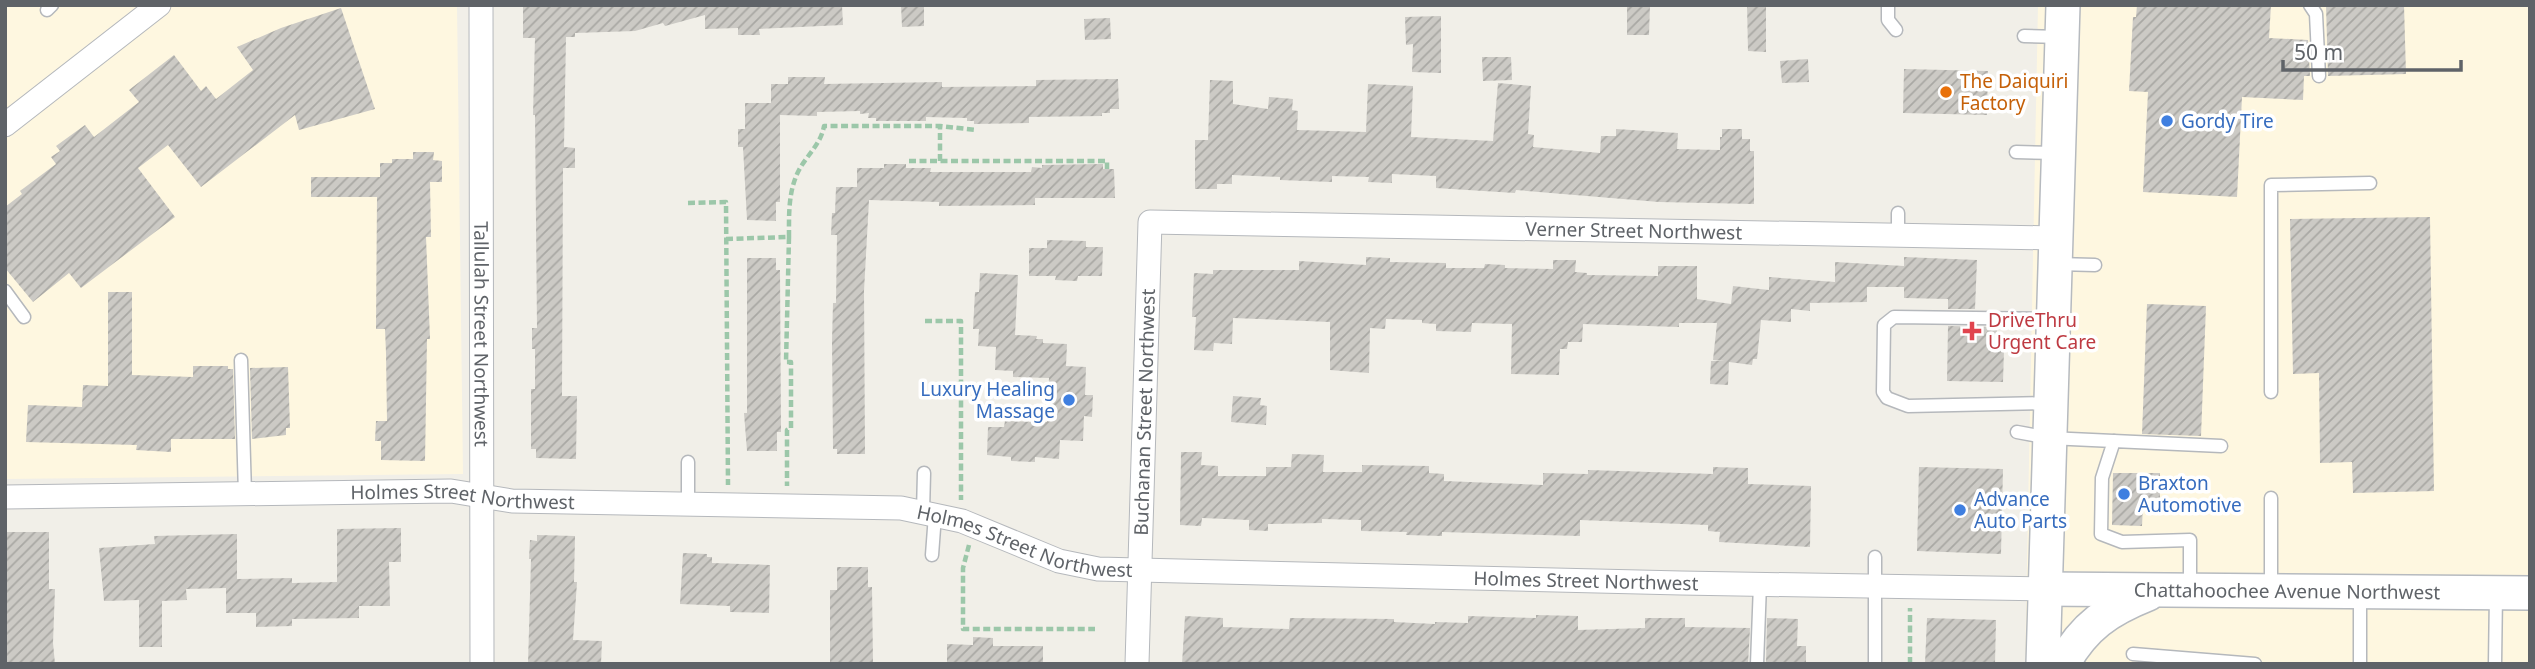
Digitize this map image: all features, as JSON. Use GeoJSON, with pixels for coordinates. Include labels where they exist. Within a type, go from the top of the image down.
{"type":"FeatureCollection","features":[{"type":"Feature","properties":{"kind":"main road"},"geometry":{"type":"LineString","coordinates":[[2043,664],[2062,21]]}},
{"type":"Feature","properties":{"kind":"main road","name":"Chattahoochee Avenue Northwest"},"geometry":{"type":"LineString","coordinates":[[2045,589],[2530,593]]}},
{"type":"Feature","properties":{"kind":"main road"},"geometry":{"type":"LineString","coordinates":[[2063,664],[2084,632],[2103,615],[2157,590]]}},
{"type":"Feature","properties":{"kind":"street"},"geometry":{"type":"LineString","coordinates":[[5,125],[159,5]]}},
{"type":"Feature","properties":{"kind":"street","name":"Tallulah Street Northwest"},"geometry":{"type":"LineString","coordinates":[[481,5],[482,664]]}},
{"type":"Feature","properties":{"kind":"street","name":"Buchanan Street Northwest"},"geometry":{"type":"LineString","coordinates":[[1137,664],[1150,222],[1212,223]]}},
{"type":"Feature","properties":{"kind":"street","name":"Verner Street Northwest"},"geometry":{"type":"LineString","coordinates":[[1212,223],[1898,224],[2054,251]]}},
{"type":"Feature","properties":{"kind":"street","name":"Holmes Street Northwest"},"geometry":{"type":"LineString","coordinates":[[5,497],[451,491],[512,501],[901,508],[962,521],[1059,561],[1098,569],[2045,589]]}},
{"type":"Feature","properties":{"kind":"lane"},"geometry":{"type":"LineString","coordinates":[[1888,5],[1888,20],[1896,30]]}},
{"type":"Feature","properties":{"kind":"lane"},"geometry":{"type":"LineString","coordinates":[[2310,5],[2316,14],[2319,76]]}},
{"type":"Feature","properties":{"kind":"lane"},"geometry":{"type":"LineString","coordinates":[[2024,37],[2062,21]]}},
{"type":"Feature","properties":{"kind":"lane"},"geometry":{"type":"LineString","coordinates":[[2016,152],[2057,153]]}},
{"type":"Feature","properties":{"kind":"lane"},"geometry":{"type":"LineString","coordinates":[[2271,392],[2271,185],[2370,183]]}},
{"type":"Feature","properties":{"kind":"lane"},"geometry":{"type":"LineString","coordinates":[[2054,251],[2095,265]]}},
{"type":"Feature","properties":{"kind":"lane"},"geometry":{"type":"LineString","coordinates":[[5,291],[24,317]]}},
{"type":"Feature","properties":{"kind":"lane"},"geometry":{"type":"LineString","coordinates":[[2050,403],[1908,406],[1887,398],[1883,392],[1884,326],[1894,317],[2052,318]]}},
{"type":"Feature","properties":{"kind":"lane"},"geometry":{"type":"LineString","coordinates":[[241,360],[245,494]]}},
{"type":"Feature","properties":{"kind":"lane"},"geometry":{"type":"LineString","coordinates":[[2017,432],[2049,438],[2221,446]]}},
{"type":"Feature","properties":{"kind":"lane"},"geometry":{"type":"LineString","coordinates":[[2115,441],[2102,478],[2101,534],[2122,542],[2190,540],[2190,590]]}},
{"type":"Feature","properties":{"kind":"lane"},"geometry":{"type":"LineString","coordinates":[[688,462],[688,504]]}},
{"type":"Feature","properties":{"kind":"lane"},"geometry":{"type":"LineString","coordinates":[[924,473],[932,555]]}},
{"type":"Feature","properties":{"kind":"lane"},"geometry":{"type":"LineString","coordinates":[[2270,499],[2271,591]]}},
{"type":"Feature","properties":{"kind":"lane"},"geometry":{"type":"LineString","coordinates":[[1875,557],[1875,664]]}},
{"type":"Feature","properties":{"kind":"lane"},"geometry":{"type":"LineString","coordinates":[[1757,664],[1760,584]]}},
{"type":"Feature","properties":{"kind":"lane"},"geometry":{"type":"LineString","coordinates":[[2360,593],[2360,664]]}},
{"type":"Feature","properties":{"kind":"lane"},"geometry":{"type":"LineString","coordinates":[[2495,664],[2496,593]]}},
{"type":"Feature","properties":{"kind":"lane"},"geometry":{"type":"LineString","coordinates":[[2133,654],[2255,664]]}},
{"type":"Feature","properties":{"kind":"path"},"geometry":{"type":"LineString","coordinates":[[787,487],[787,430],[791,428],[791,362],[786,362],[789,237],[792,188],[798,171],[822,136],[824,127],[940,127],[977,130]]}},
{"type":"Feature","properties":{"kind":"path"},"geometry":{"type":"LineString","coordinates":[[940,127],[940,161]]}},
{"type":"Feature","properties":{"kind":"path"},"geometry":{"type":"LineString","coordinates":[[909,161],[1107,161],[1107,169]]}},
{"type":"Feature","properties":{"kind":"path"},"geometry":{"type":"LineString","coordinates":[[688,203],[726,202],[728,486]]}},
{"type":"Feature","properties":{"kind":"path"},"geometry":{"type":"LineString","coordinates":[[726,239],[789,237]]}},
{"type":"Feature","properties":{"kind":"path"},"geometry":{"type":"LineString","coordinates":[[925,321],[961,321],[961,500]]}},
{"type":"Feature","properties":{"kind":"path"},"geometry":{"type":"LineString","coordinates":[[969,544],[963,568],[963,629],[1095,629]]}},
{"type":"Feature","properties":{"kind":"path"},"geometry":{"type":"LineString","coordinates":[[1910,603],[1910,664]]}},
{"type":"Feature","properties":{"kind":"shaded area"},"geometry":{"type":"Polygon","coordinates":[[[5,5],[457,5],[463,474],[5,479],[5,5]]]}},
{"type":"Feature","properties":{"kind":"shaded area"},"geometry":{"type":"Polygon","coordinates":[[[2038,5],[2530,5],[2530,664],[2025,664],[2038,5]]]}},
{"type":"Feature","properties":{"kind":"building"},"geometry":{"type":"Polygon","coordinates":[[[523,5],[842,5],[843,25],[759,29],[760,35],[738,35],[738,28],[705,29],[705,15],[635,31],[575,33],[575,37],[566,37],[564,147],[575,148],[575,168],[563,168],[562,396],[577,396],[576,459],[536,458],[536,449],[531,449],[531,389],[535,389],[532,328],[537,328],[533,115],[535,38],[523,38],[523,5]]]}},
{"type":"Feature","properties":{"kind":"building"},"geometry":{"type":"Polygon","coordinates":[[[901,5],[924,5],[924,26],[902,27],[901,5]]]}},
{"type":"Feature","properties":{"kind":"building"},"geometry":{"type":"Polygon","coordinates":[[[1627,5],[1650,5],[1649,35],[1627,35],[1627,5]]]}},
{"type":"Feature","properties":{"kind":"building"},"geometry":{"type":"Polygon","coordinates":[[[1747,5],[1766,5],[1766,52],[1748,51],[1747,5]]]}},
{"type":"Feature","properties":{"kind":"building"},"geometry":{"type":"Polygon","coordinates":[[[2137,5],[2271,5],[2269,38],[2308,40],[2310,76],[2304,76],[2303,100],[2242,97],[2237,197],[2143,192],[2148,92],[2129,91],[2133,17],[2136,17],[2137,5]]]}},
{"type":"Feature","properties":{"kind":"building"},"geometry":{"type":"Polygon","coordinates":[[[2326,5],[2404,5],[2406,74],[2328,76],[2326,5]]]}},
{"type":"Feature","properties":{"kind":"building"},"geometry":{"type":"Polygon","coordinates":[[[341,8],[375,109],[299,130],[295,115],[201,187],[168,145],[138,168],[175,217],[81,288],[69,273],[33,302],[5,268],[5,207],[22,194],[20,191],[56,164],[51,157],[60,151],[56,146],[85,125],[94,137],[139,102],[129,90],[174,55],[201,91],[206,86],[216,99],[253,70],[237,47],[281,28],[341,8]]]}},
{"type":"Feature","properties":{"kind":"building"},"geometry":{"type":"Polygon","coordinates":[[[1441,16],[1441,73],[1412,72],[1413,44],[1406,45],[1405,17],[1441,16]]]}},
{"type":"Feature","properties":{"kind":"building"},"geometry":{"type":"Polygon","coordinates":[[[1110,18],[1111,39],[1085,40],[1084,19],[1110,18]]]}},
{"type":"Feature","properties":{"kind":"building"},"geometry":{"type":"Polygon","coordinates":[[[1482,57],[1511,57],[1512,80],[1483,81],[1482,57]]]}},
{"type":"Feature","properties":{"kind":"building"},"geometry":{"type":"Polygon","coordinates":[[[1808,59],[1809,82],[1782,83],[1780,61],[1808,59]]]}},
{"type":"Feature","properties":{"kind":"building","name":"The Daiquiri Factory"},"geometry":{"type":"Polygon","coordinates":[[[1904,69],[1988,71],[1987,115],[1903,113],[1904,69]]]}},
{"type":"Feature","properties":{"kind":"building"},"geometry":{"type":"Polygon","coordinates":[[[788,77],[825,77],[824,84],[942,82],[942,87],[1036,86],[1036,80],[1118,79],[1119,109],[1110,109],[1110,113],[1102,113],[1102,116],[1029,117],[1029,123],[974,124],[974,121],[967,121],[967,118],[926,117],[926,121],[876,121],[876,118],[868,118],[869,113],[860,114],[860,111],[817,112],[817,116],[780,115],[780,202],[776,202],[776,221],[747,220],[743,147],[738,147],[738,129],[745,129],[745,103],[771,103],[771,84],[788,84],[788,77]]]}},
{"type":"Feature","properties":{"kind":"building"},"geometry":{"type":"Polygon","coordinates":[[[1210,80],[1233,81],[1233,104],[1268,109],[1269,97],[1293,99],[1292,110],[1298,111],[1297,130],[1366,132],[1368,84],[1413,86],[1411,137],[1493,141],[1498,83],[1531,86],[1528,134],[1534,135],[1533,147],[1600,153],[1601,136],[1616,136],[1616,129],[1678,133],[1677,149],[1720,150],[1722,129],[1742,129],[1742,139],[1750,139],[1750,151],[1754,151],[1754,204],[1659,202],[1516,190],[1515,193],[1436,188],[1436,176],[1392,174],[1392,183],[1368,182],[1369,177],[1332,176],[1332,182],[1232,175],[1232,184],[1217,184],[1217,189],[1195,189],[1195,140],[1208,140],[1210,80]]]}},
{"type":"Feature","properties":{"kind":"building"},"geometry":{"type":"Polygon","coordinates":[[[413,152],[434,152],[433,160],[442,161],[442,182],[430,182],[431,237],[426,237],[430,339],[427,339],[425,461],[381,460],[381,441],[375,441],[376,421],[387,421],[386,353],[385,329],[376,329],[377,197],[311,197],[311,177],[380,177],[380,163],[392,163],[392,159],[413,159],[413,152]]]}},
{"type":"Feature","properties":{"kind":"building"},"geometry":{"type":"Polygon","coordinates":[[[884,164],[906,164],[906,168],[931,168],[930,172],[1031,172],[1032,167],[1042,168],[1042,165],[1103,164],[1103,169],[1114,169],[1115,198],[1035,198],[1035,205],[939,206],[939,202],[869,200],[864,291],[865,454],[837,454],[837,449],[833,449],[832,342],[833,303],[836,303],[837,235],[831,235],[836,187],[857,187],[857,168],[884,168],[884,164]]]}},
{"type":"Feature","properties":{"kind":"building"},"geometry":{"type":"Polygon","coordinates":[[[2430,217],[2434,491],[2353,493],[2352,462],[2320,463],[2319,373],[2293,374],[2290,219],[2430,217]]]}},
{"type":"Feature","properties":{"kind":"building"},"geometry":{"type":"Polygon","coordinates":[[[1047,240],[1086,241],[1086,247],[1103,247],[1102,276],[1078,276],[1077,281],[1055,280],[1056,276],[1029,276],[1029,248],[1047,248],[1047,240]]]}},
{"type":"Feature","properties":{"kind":"building"},"geometry":{"type":"Polygon","coordinates":[[[1366,257],[1390,258],[1390,262],[1446,263],[1446,268],[1484,268],[1485,264],[1505,265],[1505,268],[1553,269],[1553,260],[1576,260],[1575,272],[1587,275],[1658,276],[1658,266],[1697,266],[1697,299],[1731,304],[1733,286],[1769,290],[1769,277],[1835,282],[1835,262],[1904,266],[1904,257],[1977,260],[1975,309],[1948,309],[1948,299],[1904,298],[1904,287],[1867,287],[1867,302],[1810,303],[1810,311],[1791,309],[1791,322],[1761,320],[1757,359],[1753,359],[1752,365],[1729,362],[1728,385],[1710,384],[1711,361],[1725,361],[1713,360],[1717,323],[1679,323],[1679,327],[1583,324],[1582,342],[1568,342],[1567,349],[1560,349],[1559,375],[1511,374],[1512,324],[1472,323],[1471,332],[1436,331],[1436,324],[1422,323],[1422,320],[1386,319],[1385,329],[1370,328],[1369,373],[1330,370],[1330,322],[1233,318],[1232,344],[1214,343],[1213,351],[1194,350],[1194,273],[1213,274],[1213,270],[1299,270],[1299,261],[1366,265],[1366,257]]]}},
{"type":"Feature","properties":{"kind":"building"},"geometry":{"type":"Polygon","coordinates":[[[747,258],[776,258],[776,270],[780,270],[781,432],[777,432],[777,451],[747,451],[744,413],[747,413],[747,258]]]}},
{"type":"Feature","properties":{"kind":"building"},"geometry":{"type":"Polygon","coordinates":[[[980,273],[1018,275],[1015,335],[1037,336],[1036,339],[1043,339],[1043,343],[1067,344],[1066,366],[1086,367],[1085,395],[1093,395],[1092,417],[1084,416],[1083,441],[1060,440],[1059,459],[1035,457],[1035,462],[1011,461],[1011,457],[987,455],[988,427],[1004,427],[1005,421],[1047,422],[1049,378],[1013,377],[1013,371],[995,370],[996,347],[978,346],[979,329],[973,329],[975,292],[979,292],[980,273]]]}},
{"type":"Feature","properties":{"kind":"building"},"geometry":{"type":"Polygon","coordinates":[[[108,292],[132,292],[132,375],[193,377],[193,366],[228,366],[228,369],[233,369],[235,439],[171,439],[171,452],[136,450],[137,445],[26,442],[28,405],[82,407],[83,385],[108,386],[108,292]]]}},
{"type":"Feature","properties":{"kind":"building"},"geometry":{"type":"Polygon","coordinates":[[[2147,304],[2206,306],[2201,436],[2142,434],[2147,304]]]}},
{"type":"Feature","properties":{"kind":"building","name":"DriveThru Urgent Care"},"geometry":{"type":"Polygon","coordinates":[[[1948,326],[1997,327],[1996,350],[2004,350],[2003,382],[1947,381],[1948,326]]]}},
{"type":"Feature","properties":{"kind":"building"},"geometry":{"type":"Polygon","coordinates":[[[288,367],[290,428],[286,428],[286,435],[252,439],[250,368],[288,367]]]}},
{"type":"Feature","properties":{"kind":"building"},"geometry":{"type":"Polygon","coordinates":[[[1233,396],[1261,398],[1260,405],[1267,406],[1266,425],[1231,422],[1233,396]]]}},
{"type":"Feature","properties":{"kind":"building"},"geometry":{"type":"Polygon","coordinates":[[[1181,452],[1202,452],[1201,465],[1218,466],[1218,476],[1266,476],[1266,467],[1291,467],[1292,454],[1324,455],[1323,472],[1362,472],[1362,465],[1429,466],[1429,473],[1444,474],[1444,481],[1543,485],[1543,473],[1588,474],[1588,470],[1713,474],[1713,467],[1748,468],[1748,484],[1811,486],[1810,547],[1719,542],[1720,532],[1708,531],[1708,525],[1580,520],[1580,536],[1442,532],[1442,536],[1406,535],[1407,532],[1361,531],[1361,520],[1322,519],[1322,523],[1268,524],[1268,531],[1249,530],[1249,520],[1202,518],[1201,526],[1180,525],[1181,452]]]}},
{"type":"Feature","properties":{"kind":"building","name":"Advance Auto Parts"},"geometry":{"type":"Polygon","coordinates":[[[1919,467],[2003,469],[2001,554],[1917,551],[1919,467]]]}},
{"type":"Feature","properties":{"kind":"building"},"geometry":{"type":"Polygon","coordinates":[[[2113,473],[2160,473],[2160,506],[2143,506],[2142,526],[2112,525],[2113,473]]]}},
{"type":"Feature","properties":{"kind":"building"},"geometry":{"type":"Polygon","coordinates":[[[401,528],[401,562],[389,562],[390,606],[359,606],[359,618],[292,619],[292,626],[256,627],[256,613],[226,613],[226,588],[186,589],[187,600],[162,601],[162,647],[139,647],[139,600],[104,601],[99,548],[155,544],[154,536],[237,534],[237,579],[292,578],[292,583],[337,582],[337,529],[401,528]]]}},
{"type":"Feature","properties":{"kind":"building"},"geometry":{"type":"Polygon","coordinates":[[[5,532],[49,532],[49,589],[55,589],[55,664],[5,664],[5,532]]]}},
{"type":"Feature","properties":{"kind":"building"},"geometry":{"type":"Polygon","coordinates":[[[537,535],[575,536],[574,582],[577,582],[573,640],[602,641],[601,664],[528,664],[530,540],[537,541],[537,535]]]}},
{"type":"Feature","properties":{"kind":"building"},"geometry":{"type":"Polygon","coordinates":[[[683,553],[707,554],[707,557],[712,557],[712,563],[770,565],[769,613],[730,612],[730,606],[680,604],[683,553]]]}},
{"type":"Feature","properties":{"kind":"building"},"geometry":{"type":"Polygon","coordinates":[[[837,567],[868,567],[868,587],[872,587],[873,663],[830,663],[830,590],[837,590],[837,567]]]}},
{"type":"Feature","properties":{"kind":"building"},"geometry":{"type":"Polygon","coordinates":[[[1536,615],[1578,616],[1578,630],[1645,628],[1645,618],[1685,618],[1685,627],[1750,628],[1748,664],[1182,664],[1185,616],[1223,618],[1223,627],[1289,629],[1290,618],[1394,619],[1394,622],[1435,624],[1468,623],[1468,616],[1536,618],[1536,615]]]}},
{"type":"Feature","properties":{"kind":"building"},"geometry":{"type":"Polygon","coordinates":[[[1767,618],[1798,619],[1797,646],[1806,646],[1806,664],[1766,664],[1767,618]]]}},
{"type":"Feature","properties":{"kind":"building"},"geometry":{"type":"Polygon","coordinates":[[[1927,618],[1996,620],[1995,664],[1925,664],[1927,618]]]}},
{"type":"Feature","properties":{"kind":"building"},"geometry":{"type":"Polygon","coordinates":[[[973,637],[993,638],[993,646],[1043,646],[1043,664],[947,664],[947,644],[973,645],[973,637]]]}},
{"type":"Feature","properties":{"kind":"place","name":"The Daiquiri Factory"},"geometry":{"type":"Point","coordinates":[1946,92]}},
{"type":"Feature","properties":{"kind":"place","name":"Gordy Tire"},"geometry":{"type":"Point","coordinates":[2167,121]}},
{"type":"Feature","properties":{"kind":"place","name":"DriveThru Urgent Care"},"geometry":{"type":"Point","coordinates":[1972,331]}},
{"type":"Feature","properties":{"kind":"place","name":"Luxury Healing Massage"},"geometry":{"type":"Point","coordinates":[1069,400]}},
{"type":"Feature","properties":{"kind":"place","name":"Braxton Automotive"},"geometry":{"type":"Point","coordinates":[2124,494]}},
{"type":"Feature","properties":{"kind":"place","name":"Advance Auto Parts"},"geometry":{"type":"Point","coordinates":[1960,510]}}]}
